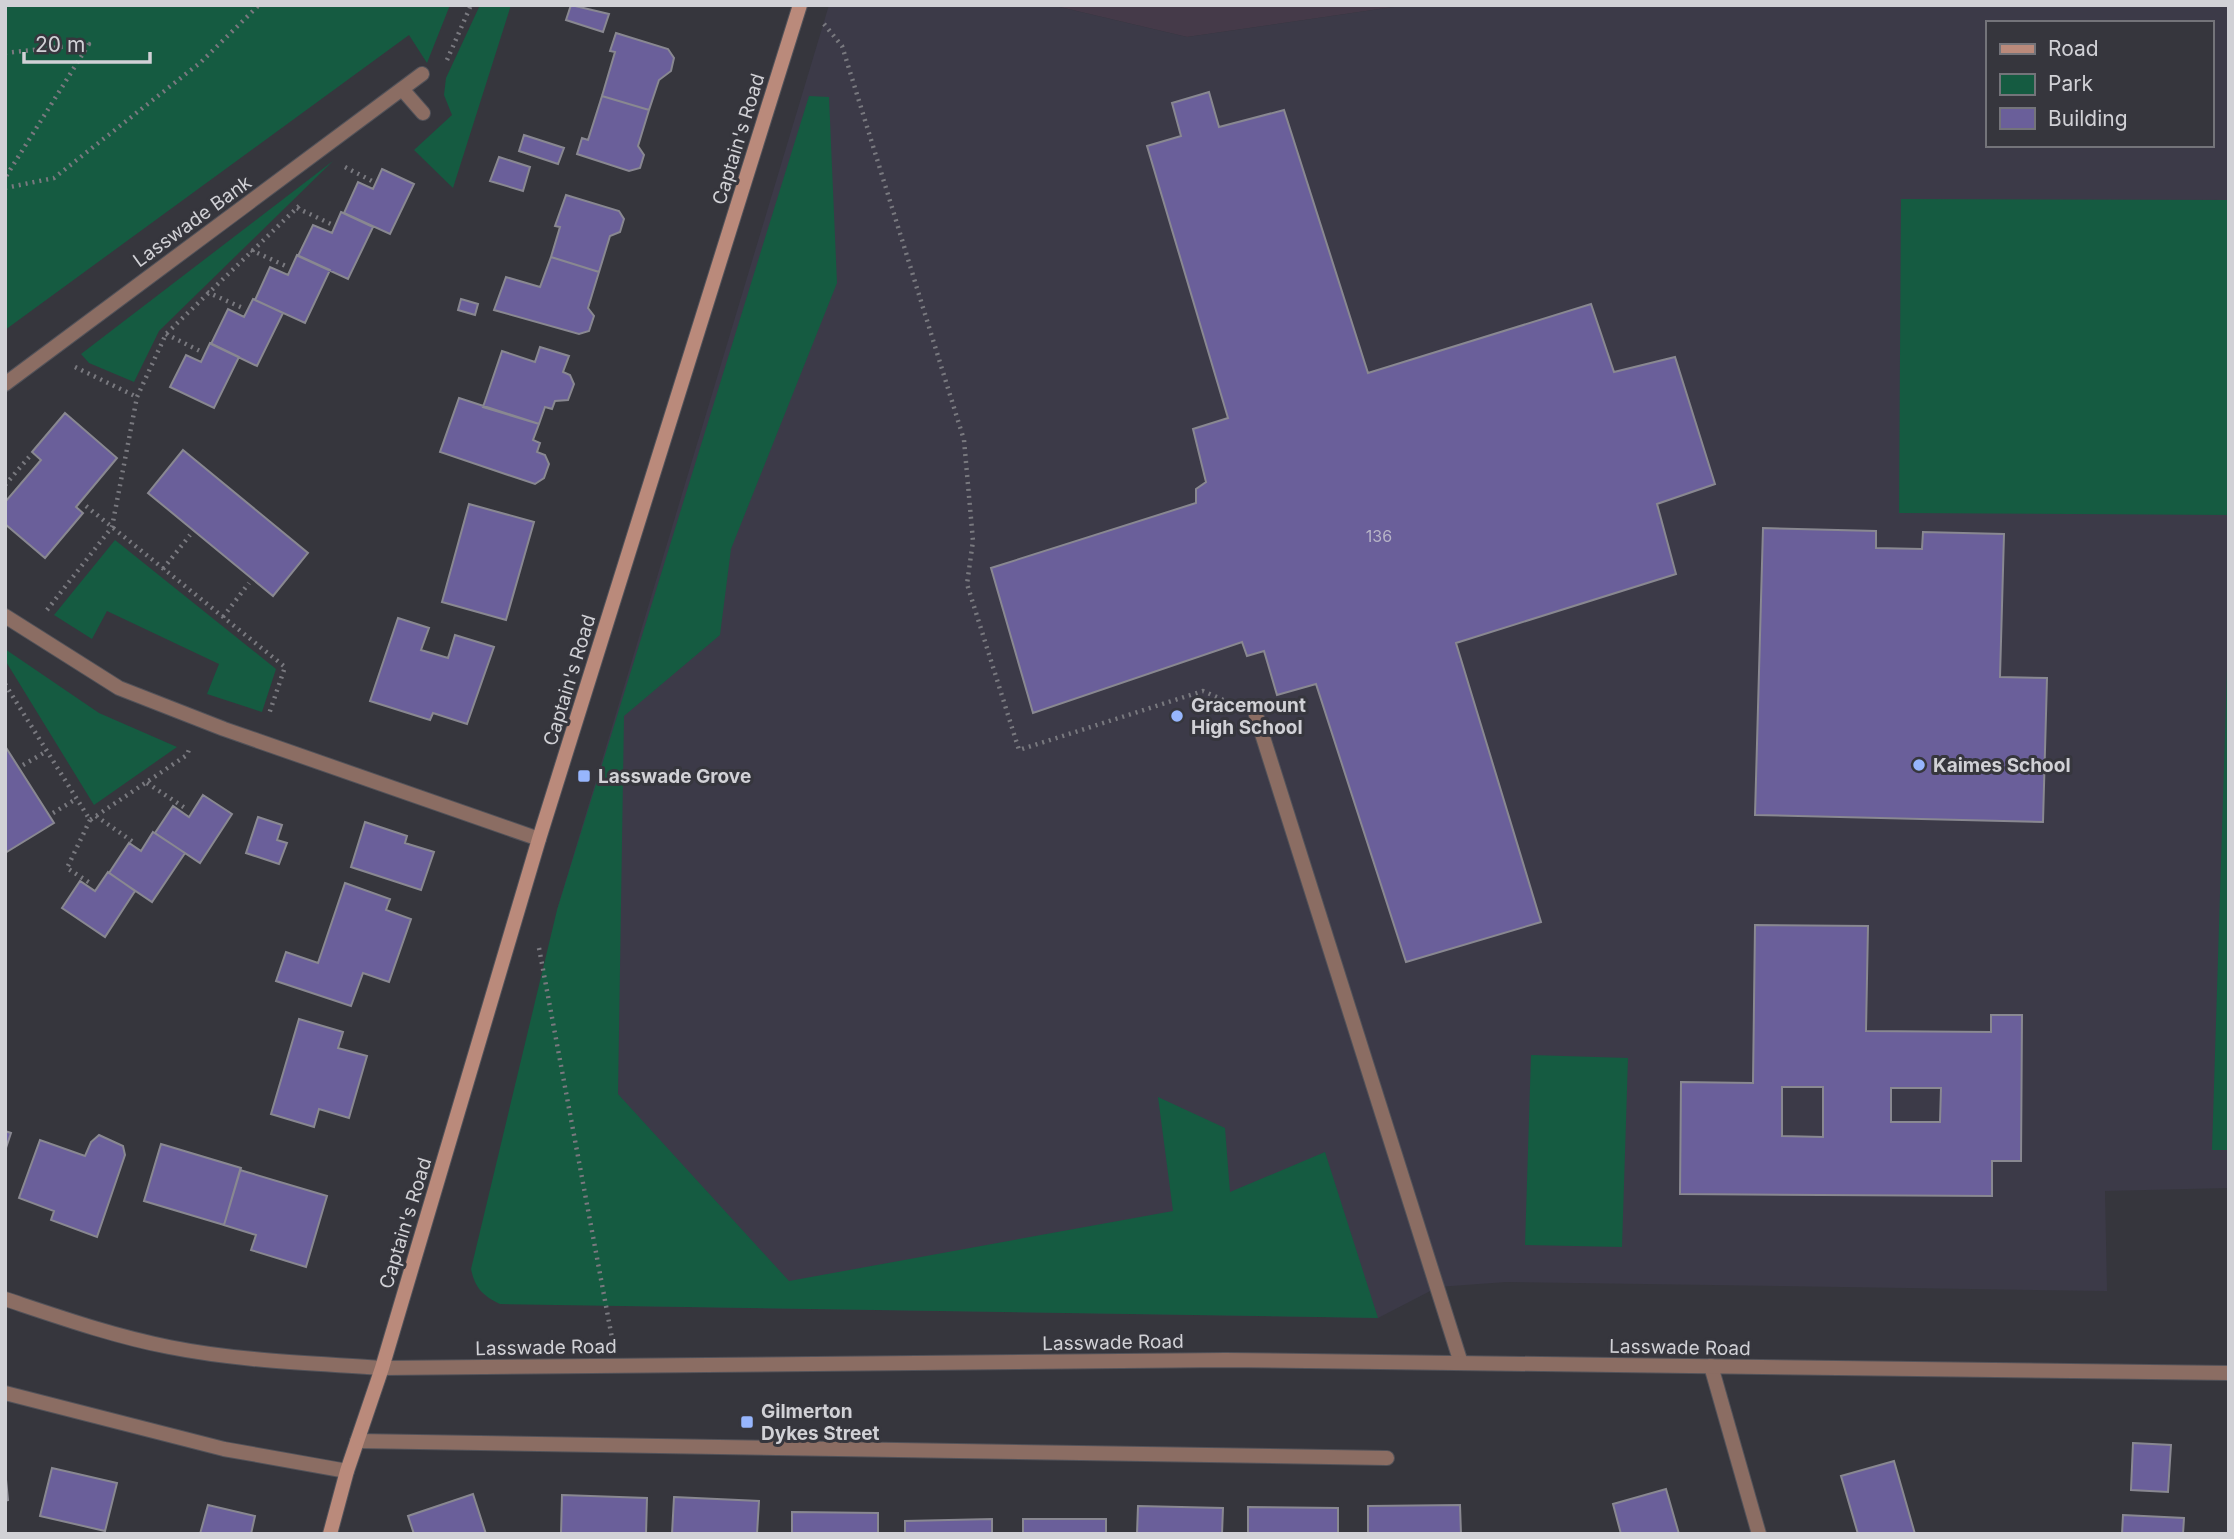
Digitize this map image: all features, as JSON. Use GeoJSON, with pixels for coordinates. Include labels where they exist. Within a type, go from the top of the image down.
{"type":"FeatureCollection","features":[{"type":"Feature","properties":{"kind":"main road","name":"Captain's Road"},"geometry":{"type":"LineString","coordinates":[[382,1368],[539,839],[800,5]]}},
{"type":"Feature","properties":{"kind":"main road"},"geometry":{"type":"LineString","coordinates":[[330,1534],[346,1471],[382,1368]]}},
{"type":"Feature","properties":{"kind":"street","name":"Lasswade Bank"},"geometry":{"type":"LineString","coordinates":[[5,384],[422,74]]}},
{"type":"Feature","properties":{"kind":"street"},"geometry":{"type":"LineString","coordinates":[[402,89],[423,113]]}},
{"type":"Feature","properties":{"kind":"street"},"geometry":{"type":"LineString","coordinates":[[5,615],[119,688],[260,742],[539,839]]}},
{"type":"Feature","properties":{"kind":"street"},"geometry":{"type":"LineString","coordinates":[[1256,715],[1461,1363]]}},
{"type":"Feature","properties":{"kind":"street","name":"Lasswade Road"},"geometry":{"type":"LineString","coordinates":[[5,1299],[92,1328],[170,1347],[251,1359],[382,1368],[1226,1360],[2229,1373]]}},
{"type":"Feature","properties":{"kind":"street"},"geometry":{"type":"LineString","coordinates":[[1712,1366],[1759,1534]]}},
{"type":"Feature","properties":{"kind":"street"},"geometry":{"type":"LineString","coordinates":[[5,1393],[224,1449],[346,1471]]}},
{"type":"Feature","properties":{"kind":"street"},"geometry":{"type":"LineString","coordinates":[[357,1441],[1387,1458]]}},
{"type":"Feature","properties":{"kind":"path"},"geometry":{"type":"LineString","coordinates":[[5,188],[54,178],[201,62],[259,5]]}},
{"type":"Feature","properties":{"kind":"path"},"geometry":{"type":"LineString","coordinates":[[422,74],[436,71],[446,61],[471,5]]}},
{"type":"Feature","properties":{"kind":"path"},"geometry":{"type":"LineString","coordinates":[[818,14],[842,46],[964,440],[973,541],[967,584],[1019,750],[1203,691],[1256,715]]}},
{"type":"Feature","properties":{"kind":"path"},"geometry":{"type":"LineString","coordinates":[[5,53],[89,44],[5,178]]}},
{"type":"Feature","properties":{"kind":"path"},"geometry":{"type":"LineString","coordinates":[[341,165],[372,181]]}},
{"type":"Feature","properties":{"kind":"path"},"geometry":{"type":"LineString","coordinates":[[29,632],[112,527],[137,397],[166,334],[306,199]]}},
{"type":"Feature","properties":{"kind":"path"},"geometry":{"type":"LineString","coordinates":[[297,208],[333,225]]}},
{"type":"Feature","properties":{"kind":"path"},"geometry":{"type":"LineString","coordinates":[[251,250],[288,267]]}},
{"type":"Feature","properties":{"kind":"path"},"geometry":{"type":"LineString","coordinates":[[207,292],[245,309]]}},
{"type":"Feature","properties":{"kind":"path"},"geometry":{"type":"LineString","coordinates":[[166,334],[202,352]]}},
{"type":"Feature","properties":{"kind":"path"},"geometry":{"type":"LineString","coordinates":[[56,345],[71,366],[137,397]]}},
{"type":"Feature","properties":{"kind":"path"},"geometry":{"type":"LineString","coordinates":[[5,485],[29,457]]}},
{"type":"Feature","properties":{"kind":"path"},"geometry":{"type":"LineString","coordinates":[[86,506],[285,667],[260,742]]}},
{"type":"Feature","properties":{"kind":"path"},"geometry":{"type":"LineString","coordinates":[[163,569],[190,535]]}},
{"type":"Feature","properties":{"kind":"path"},"geometry":{"type":"LineString","coordinates":[[223,617],[249,583]]}},
{"type":"Feature","properties":{"kind":"path"},"geometry":{"type":"LineString","coordinates":[[5,684],[90,820]]}},
{"type":"Feature","properties":{"kind":"path"},"geometry":{"type":"LineString","coordinates":[[5,700],[12,696]]}},
{"type":"Feature","properties":{"kind":"path"},"geometry":{"type":"LineString","coordinates":[[90,883],[67,868],[90,820],[187,755],[200,720]]}},
{"type":"Feature","properties":{"kind":"path"},"geometry":{"type":"LineString","coordinates":[[23,765],[47,751]]}},
{"type":"Feature","properties":{"kind":"path"},"geometry":{"type":"LineString","coordinates":[[147,783],[185,808]]}},
{"type":"Feature","properties":{"kind":"path"},"geometry":{"type":"LineString","coordinates":[[53,813],[76,799]]}},
{"type":"Feature","properties":{"kind":"path"},"geometry":{"type":"LineString","coordinates":[[96,816],[136,844]]}},
{"type":"Feature","properties":{"kind":"path"},"geometry":{"type":"LineString","coordinates":[[537,935],[618,1366]]}},
{"type":"Feature","properties":{"kind":"shaded area","name":"Gracemount High School"},"geometry":{"type":"Polygon","coordinates":[[[829,5],[1051,5],[1187,37],[1407,5],[2229,5],[2229,1188],[2105,1191],[2107,1291],[1506,1282],[1438,1287],[1378,1318],[623,1306],[557,910],[829,5]]]}},
{"type":"Feature","properties":{"kind":"shaded area"},"geometry":{"type":"Polygon","coordinates":[[[1051,5],[1407,5],[1187,37],[1051,5]]]}},
{"type":"Feature","properties":{"kind":"green space"},"geometry":{"type":"Polygon","coordinates":[[[5,5],[450,5],[427,63],[409,35],[5,330],[5,5]]]}},
{"type":"Feature","properties":{"kind":"green space"},"geometry":{"type":"Polygon","coordinates":[[[480,5],[511,5],[453,188],[414,150],[452,115],[444,95],[446,78],[480,5]]]}},
{"type":"Feature","properties":{"kind":"green space"},"geometry":{"type":"Polygon","coordinates":[[[809,96],[829,97],[837,283],[731,549],[720,635],[624,716],[618,1094],[789,1281],[1173,1211],[1158,1097],[1225,1128],[1230,1192],[1325,1152],[1378,1318],[500,1304],[477,1286],[471,1269],[557,910],[809,96]]]}},
{"type":"Feature","properties":{"kind":"green space"},"geometry":{"type":"Polygon","coordinates":[[[333,161],[159,331],[134,382],[89,363],[81,354],[333,161]]]}},
{"type":"Feature","properties":{"kind":"green space"},"geometry":{"type":"Polygon","coordinates":[[[1901,199],[2229,200],[2229,515],[1899,513],[1901,199]]]}},
{"type":"Feature","properties":{"kind":"green space"},"geometry":{"type":"Polygon","coordinates":[[[115,540],[276,669],[262,712],[207,694],[219,664],[107,611],[92,639],[54,615],[115,540]]]}},
{"type":"Feature","properties":{"kind":"green space"},"geometry":{"type":"Polygon","coordinates":[[[2229,605],[2229,1150],[2212,1150],[2229,605]]]}},
{"type":"Feature","properties":{"kind":"green space"},"geometry":{"type":"Polygon","coordinates":[[[5,649],[99,713],[177,747],[94,805],[5,660],[5,649]]]}},
{"type":"Feature","properties":{"kind":"green space"},"geometry":{"type":"Polygon","coordinates":[[[1531,1055],[1628,1058],[1622,1247],[1525,1245],[1531,1055]]]}},
{"type":"Feature","properties":{"kind":"building"},"geometry":{"type":"Polygon","coordinates":[[[571,5],[609,14],[603,32],[566,20],[571,5]]]}},
{"type":"Feature","properties":{"kind":"building"},"geometry":{"type":"Polygon","coordinates":[[[616,33],[668,49],[674,58],[671,71],[659,80],[649,110],[602,96],[615,52],[610,51],[616,33]]]}},
{"type":"Feature","properties":{"kind":"building","name":"Gracemount High School"},"geometry":{"type":"Polygon","coordinates":[[[1209,92],[1219,127],[1284,110],[1368,373],[1591,304],[1614,372],[1675,357],[1715,484],[1657,504],[1676,574],[1456,643],[1541,922],[1406,962],[1316,684],[1277,695],[1264,651],[1247,656],[1242,642],[1033,713],[991,568],[1196,503],[1196,489],[1206,482],[1193,429],[1228,418],[1147,146],[1181,136],[1172,103],[1209,92]]]}},
{"type":"Feature","properties":{"kind":"building"},"geometry":{"type":"Polygon","coordinates":[[[602,96],[649,110],[638,146],[644,155],[640,168],[629,171],[577,154],[582,138],[588,140],[602,96]]]}},
{"type":"Feature","properties":{"kind":"building"},"geometry":{"type":"Polygon","coordinates":[[[524,135],[564,148],[558,164],[519,151],[524,135]]]}},
{"type":"Feature","properties":{"kind":"building"},"geometry":{"type":"Polygon","coordinates":[[[499,157],[530,167],[523,191],[490,181],[499,157]]]}},
{"type":"Feature","properties":{"kind":"building"},"geometry":{"type":"Polygon","coordinates":[[[382,169],[414,184],[390,234],[344,213],[358,182],[373,189],[382,169]]]}},
{"type":"Feature","properties":{"kind":"building"},"geometry":{"type":"Polygon","coordinates":[[[566,195],[619,211],[624,219],[620,232],[610,236],[599,272],[551,257],[560,227],[555,226],[566,195]]]}},
{"type":"Feature","properties":{"kind":"building"},"geometry":{"type":"Polygon","coordinates":[[[341,212],[373,227],[348,279],[298,256],[313,225],[332,233],[341,212]]]}},
{"type":"Feature","properties":{"kind":"building"},"geometry":{"type":"Polygon","coordinates":[[[297,255],[330,270],[305,323],[255,300],[270,267],[288,275],[297,255]]]}},
{"type":"Feature","properties":{"kind":"building"},"geometry":{"type":"Polygon","coordinates":[[[551,257],[599,272],[588,308],[594,316],[589,331],[579,334],[494,310],[506,277],[540,287],[551,257]]]}},
{"type":"Feature","properties":{"kind":"building"},"geometry":{"type":"Polygon","coordinates":[[[253,299],[283,313],[257,366],[211,344],[228,309],[244,317],[253,299]]]}},
{"type":"Feature","properties":{"kind":"building"},"geometry":{"type":"Polygon","coordinates":[[[461,299],[478,304],[475,315],[458,310],[461,299]]]}},
{"type":"Feature","properties":{"kind":"building"},"geometry":{"type":"Polygon","coordinates":[[[210,343],[239,357],[214,408],[170,387],[186,355],[201,362],[210,343]]]}},
{"type":"Feature","properties":{"kind":"building"},"geometry":{"type":"Polygon","coordinates":[[[540,347],[569,356],[563,372],[570,375],[574,384],[568,400],[555,401],[552,409],[545,407],[539,424],[483,407],[502,351],[535,362],[540,347]]]}},
{"type":"Feature","properties":{"kind":"building"},"geometry":{"type":"Polygon","coordinates":[[[459,398],[539,424],[533,440],[540,443],[537,452],[545,455],[549,464],[544,478],[535,484],[440,452],[459,398]]]}},
{"type":"Feature","properties":{"kind":"building"},"geometry":{"type":"Polygon","coordinates":[[[65,413],[117,458],[76,507],[83,513],[45,558],[5,524],[5,502],[41,460],[32,452],[65,413]]]}},
{"type":"Feature","properties":{"kind":"building"},"geometry":{"type":"Polygon","coordinates":[[[183,450],[308,553],[273,596],[148,493],[183,450]]]}},
{"type":"Feature","properties":{"kind":"building"},"geometry":{"type":"Polygon","coordinates":[[[469,504],[534,522],[506,620],[442,602],[469,504]]]}},
{"type":"Feature","properties":{"kind":"building"},"geometry":{"type":"Polygon","coordinates":[[[1763,528],[1876,531],[1876,548],[1922,549],[1923,532],[2004,534],[2000,677],[2047,678],[2043,822],[1755,815],[1763,528]]]}},
{"type":"Feature","properties":{"kind":"building"},"geometry":{"type":"Polygon","coordinates":[[[398,618],[429,628],[421,650],[448,658],[455,635],[494,647],[467,724],[433,713],[430,720],[370,701],[398,618]]]}},
{"type":"Feature","properties":{"kind":"building"},"geometry":{"type":"Polygon","coordinates":[[[5,746],[54,823],[5,853],[5,746]]]}},
{"type":"Feature","properties":{"kind":"building"},"geometry":{"type":"Polygon","coordinates":[[[203,795],[232,814],[200,863],[155,833],[173,806],[189,817],[203,795]]]}},
{"type":"Feature","properties":{"kind":"building"},"geometry":{"type":"Polygon","coordinates":[[[258,817],[282,825],[277,840],[287,843],[279,864],[246,853],[258,817]]]}},
{"type":"Feature","properties":{"kind":"building"},"geometry":{"type":"Polygon","coordinates":[[[365,822],[407,836],[405,843],[434,852],[421,890],[351,867],[365,822]]]}},
{"type":"Feature","properties":{"kind":"building"},"geometry":{"type":"Polygon","coordinates":[[[153,832],[185,853],[152,902],[109,873],[129,843],[141,851],[153,832]]]}},
{"type":"Feature","properties":{"kind":"building"},"geometry":{"type":"Polygon","coordinates":[[[108,872],[135,891],[105,937],[62,908],[80,881],[95,891],[108,872]]]}},
{"type":"Feature","properties":{"kind":"building"},"geometry":{"type":"Polygon","coordinates":[[[345,883],[390,899],[386,910],[411,919],[389,982],[363,973],[351,1006],[276,981],[286,952],[318,963],[345,883]]]}},
{"type":"Feature","properties":{"kind":"building"},"geometry":{"type":"Polygon","coordinates":[[[1755,925],[1868,926],[1866,1031],[1991,1032],[1991,1015],[2022,1015],[2021,1161],[1992,1161],[1992,1196],[1680,1194],[1681,1082],[1753,1083],[1755,925]],[[1782,1087],[1782,1136],[1823,1137],[1823,1087],[1782,1087]],[[1891,1088],[1891,1122],[1940,1122],[1941,1088],[1891,1088]]]}},
{"type":"Feature","properties":{"kind":"building"},"geometry":{"type":"Polygon","coordinates":[[[299,1019],[343,1032],[338,1048],[367,1056],[349,1118],[319,1109],[314,1127],[271,1114],[299,1019]]]}},
{"type":"Feature","properties":{"kind":"building"},"geometry":{"type":"Polygon","coordinates":[[[5,1131],[11,1133],[5,1151],[5,1131]]]}},
{"type":"Feature","properties":{"kind":"building"},"geometry":{"type":"Polygon","coordinates":[[[99,1135],[123,1146],[125,1155],[97,1237],[51,1220],[54,1211],[19,1198],[40,1140],[85,1156],[91,1142],[99,1135]]]}},
{"type":"Feature","properties":{"kind":"building"},"geometry":{"type":"Polygon","coordinates":[[[161,1144],[241,1168],[224,1225],[144,1201],[161,1144]]]}},
{"type":"Feature","properties":{"kind":"building"},"geometry":{"type":"Polygon","coordinates":[[[240,1170],[327,1196],[306,1267],[251,1250],[256,1235],[224,1225],[240,1170]]]}},
{"type":"Feature","properties":{"kind":"building"},"geometry":{"type":"Polygon","coordinates":[[[2133,1443],[2171,1445],[2168,1492],[2131,1490],[2133,1443]]]}},
{"type":"Feature","properties":{"kind":"building"},"geometry":{"type":"Polygon","coordinates":[[[1894,1461],[1915,1534],[1858,1534],[1841,1476],[1894,1461]]]}},
{"type":"Feature","properties":{"kind":"building"},"geometry":{"type":"Polygon","coordinates":[[[52,1468],[117,1483],[105,1531],[40,1516],[52,1468]]]}},
{"type":"Feature","properties":{"kind":"building"},"geometry":{"type":"Polygon","coordinates":[[[5,1469],[8,1500],[5,1501],[5,1469]]]}},
{"type":"Feature","properties":{"kind":"building"},"geometry":{"type":"Polygon","coordinates":[[[1666,1489],[1679,1534],[1621,1534],[1613,1504],[1666,1489]]]}},
{"type":"Feature","properties":{"kind":"building"},"geometry":{"type":"Polygon","coordinates":[[[473,1494],[486,1534],[414,1534],[408,1516],[473,1494]]]}},
{"type":"Feature","properties":{"kind":"building"},"geometry":{"type":"Polygon","coordinates":[[[562,1495],[647,1498],[646,1534],[561,1534],[562,1495]]]}},
{"type":"Feature","properties":{"kind":"building"},"geometry":{"type":"Polygon","coordinates":[[[674,1497],[759,1501],[757,1534],[672,1534],[674,1497]]]}},
{"type":"Feature","properties":{"kind":"building"},"geometry":{"type":"Polygon","coordinates":[[[208,1505],[255,1516],[251,1534],[200,1534],[208,1505]]]}},
{"type":"Feature","properties":{"kind":"building"},"geometry":{"type":"Polygon","coordinates":[[[1460,1505],[1461,1534],[1368,1534],[1368,1506],[1460,1505]]]}},
{"type":"Feature","properties":{"kind":"building"},"geometry":{"type":"Polygon","coordinates":[[[1138,1506],[1223,1508],[1222,1534],[1137,1534],[1138,1506]]]}},
{"type":"Feature","properties":{"kind":"building"},"geometry":{"type":"Polygon","coordinates":[[[1248,1507],[1338,1508],[1338,1534],[1248,1534],[1248,1507]]]}},
{"type":"Feature","properties":{"kind":"building"},"geometry":{"type":"Polygon","coordinates":[[[792,1512],[878,1513],[878,1534],[792,1534],[792,1512]]]}},
{"type":"Feature","properties":{"kind":"building"},"geometry":{"type":"Polygon","coordinates":[[[2123,1515],[2184,1518],[2183,1534],[2122,1534],[2123,1515]]]}},
{"type":"Feature","properties":{"kind":"building"},"geometry":{"type":"Polygon","coordinates":[[[992,1519],[992,1534],[905,1534],[905,1521],[992,1519]]]}},
{"type":"Feature","properties":{"kind":"building"},"geometry":{"type":"Polygon","coordinates":[[[1023,1519],[1106,1519],[1106,1534],[1023,1534],[1023,1519]]]}},
{"type":"Feature","properties":{"kind":"place","name":"Gracemount High School"},"geometry":{"type":"Point","coordinates":[1177,716]}},
{"type":"Feature","properties":{"kind":"place","name":"Kaimes School"},"geometry":{"type":"Point","coordinates":[1919,765]}},
{"type":"Feature","properties":{"kind":"place","name":"Lasswade Grove"},"geometry":{"type":"Point","coordinates":[584,776]}},
{"type":"Feature","properties":{"kind":"place","name":"Gilmerton Dykes Street"},"geometry":{"type":"Point","coordinates":[747,1422]}}]}
